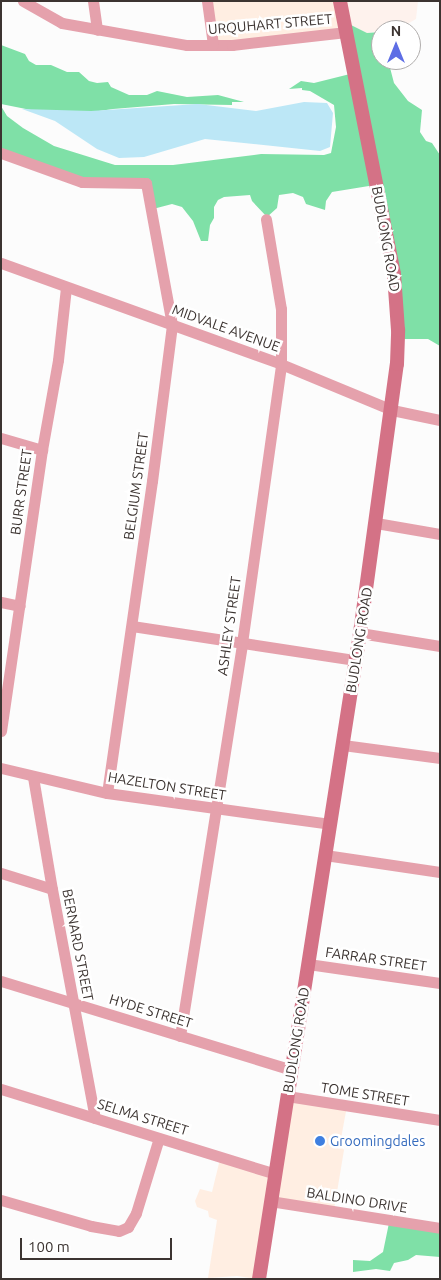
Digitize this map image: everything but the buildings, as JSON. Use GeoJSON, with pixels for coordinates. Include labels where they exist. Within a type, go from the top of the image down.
{"type":"FeatureCollection","features":[{"type":"Feature","properties":{"kind":"main road","name":"BUDLONG ROAD"},"geometry":{"type":"LineString","coordinates":[[259,1279],[360,633],[392,410],[398,347],[394,274],[340,1]]}},
{"type":"Feature","properties":{"kind":"street","name":"URQUHART STREET"},"geometry":{"type":"LineString","coordinates":[[24,1],[62,23],[187,45],[232,45],[346,32]]}},
{"type":"Feature","properties":{"kind":"street"},"geometry":{"type":"LineString","coordinates":[[93,1],[97,30]]}},
{"type":"Feature","properties":{"kind":"street"},"geometry":{"type":"LineString","coordinates":[[207,1],[213,45]]}},
{"type":"Feature","properties":{"kind":"street","name":"BELGIUM STREET"},"geometry":{"type":"LineString","coordinates":[[1,153],[82,182],[146,183],[172,324],[132,626],[107,793]]}},
{"type":"Feature","properties":{"kind":"street","name":"ASHLEY STREET"},"geometry":{"type":"LineString","coordinates":[[180,1036],[242,643],[281,364],[281,309],[266,219]]}},
{"type":"Feature","properties":{"kind":"street","name":"MIDVALE AVENUE"},"geometry":{"type":"LineString","coordinates":[[1,264],[281,364],[392,410],[440,420]]}},
{"type":"Feature","properties":{"kind":"street","name":"BURR STREET"},"geometry":{"type":"LineString","coordinates":[[1,731],[42,450],[58,360],[66,288]]}},
{"type":"Feature","properties":{"kind":"street"},"geometry":{"type":"LineString","coordinates":[[1,438],[42,450]]}},
{"type":"Feature","properties":{"kind":"street"},"geometry":{"type":"LineString","coordinates":[[376,523],[440,534]]}},
{"type":"Feature","properties":{"kind":"street"},"geometry":{"type":"LineString","coordinates":[[1,602],[20,606]]}},
{"type":"Feature","properties":{"kind":"street"},"geometry":{"type":"LineString","coordinates":[[132,626],[355,660]]}},
{"type":"Feature","properties":{"kind":"street"},"geometry":{"type":"LineString","coordinates":[[360,633],[440,646]]}},
{"type":"Feature","properties":{"kind":"street"},"geometry":{"type":"LineString","coordinates":[[343,745],[440,758]]}},
{"type":"Feature","properties":{"kind":"street","name":"HAZELTON STREET"},"geometry":{"type":"LineString","coordinates":[[1,768],[107,793],[216,810],[330,824]]}},
{"type":"Feature","properties":{"kind":"street","name":"BERNARD STREET"},"geometry":{"type":"LineString","coordinates":[[34,777],[52,889],[95,1118]]}},
{"type":"Feature","properties":{"kind":"street"},"geometry":{"type":"LineString","coordinates":[[325,855],[440,872]]}},
{"type":"Feature","properties":{"kind":"street"},"geometry":{"type":"LineString","coordinates":[[1,873],[52,889]]}},
{"type":"Feature","properties":{"kind":"street","name":"FARRAR STREET"},"geometry":{"type":"LineString","coordinates":[[308,964],[440,983]]}},
{"type":"Feature","properties":{"kind":"street","name":"HYDE STREET"},"geometry":{"type":"LineString","coordinates":[[1,981],[292,1070]]}},
{"type":"Feature","properties":{"kind":"street","name":"SELMA STREET"},"geometry":{"type":"LineString","coordinates":[[1,1089],[275,1174]]}},
{"type":"Feature","properties":{"kind":"street","name":"TOME STREET"},"geometry":{"type":"LineString","coordinates":[[287,1096],[440,1120]]}},
{"type":"Feature","properties":{"kind":"street"},"geometry":{"type":"LineString","coordinates":[[1,1200],[92,1226],[119,1231],[128,1227],[136,1213],[159,1138]]}},
{"type":"Feature","properties":{"kind":"street","name":"BALDINO DRIVE"},"geometry":{"type":"LineString","coordinates":[[270,1201],[440,1228]]}},
{"type":"Feature","properties":{"kind":"shaded area"},"geometry":{"type":"Polygon","coordinates":[[[207,1],[340,1],[346,30],[214,44],[207,1]]]}},
{"type":"Feature","properties":{"kind":"shaded area"},"geometry":{"type":"Polygon","coordinates":[[[340,1],[418,1],[416,19],[371,20],[371,33],[367,33],[345,22],[340,1]]]}},
{"type":"Feature","properties":{"kind":"shaded area"},"geometry":{"type":"Polygon","coordinates":[[[286,1102],[347,1106],[340,1144],[344,1150],[334,1210],[274,1201],[258,1279],[237,1276],[208,1278],[217,1220],[209,1217],[208,1211],[197,1207],[195,1201],[200,1189],[212,1192],[220,1159],[273,1172],[286,1102]]]}},
{"type":"Feature","properties":{"kind":"green space"},"geometry":{"type":"Polygon","coordinates":[[[345,22],[367,33],[371,33],[371,70],[391,70],[394,83],[408,101],[422,110],[420,132],[426,141],[432,143],[440,155],[440,346],[428,339],[399,339],[375,185],[332,192],[326,201],[325,210],[306,204],[303,197],[293,193],[279,195],[277,208],[267,217],[252,201],[250,195],[224,197],[218,200],[214,207],[214,218],[210,225],[208,241],[201,241],[193,221],[182,207],[172,204],[153,209],[147,185],[78,180],[1,151],[1,106],[7,116],[23,128],[54,146],[115,165],[173,165],[261,154],[324,155],[331,153],[336,127],[334,105],[310,91],[302,90],[302,88],[289,89],[301,81],[314,83],[354,73],[345,22]]]}},
{"type":"Feature","properties":{"kind":"green space"},"geometry":{"type":"Polygon","coordinates":[[[1,45],[25,54],[29,61],[36,65],[51,65],[67,72],[79,72],[89,81],[97,83],[108,82],[111,87],[129,95],[147,95],[157,91],[187,97],[218,95],[244,102],[232,102],[232,105],[174,104],[113,109],[71,115],[1,104],[1,45]]]}},
{"type":"Feature","properties":{"kind":"green space"},"geometry":{"type":"Polygon","coordinates":[[[389,1223],[440,1228],[440,1257],[416,1255],[408,1260],[394,1263],[390,1271],[376,1269],[353,1272],[353,1260],[370,1261],[383,1252],[389,1223]]]}},
{"type":"Feature","properties":{"kind":"water"},"geometry":{"type":"Polygon","coordinates":[[[304,102],[327,103],[333,113],[330,147],[320,151],[205,139],[144,157],[119,158],[97,149],[55,121],[22,109],[91,111],[198,104],[256,111],[304,102]]]}},
{"type":"Feature","properties":{"kind":"place","name":"Groomingdales"},"geometry":{"type":"Point","coordinates":[320,1141]}}]}
